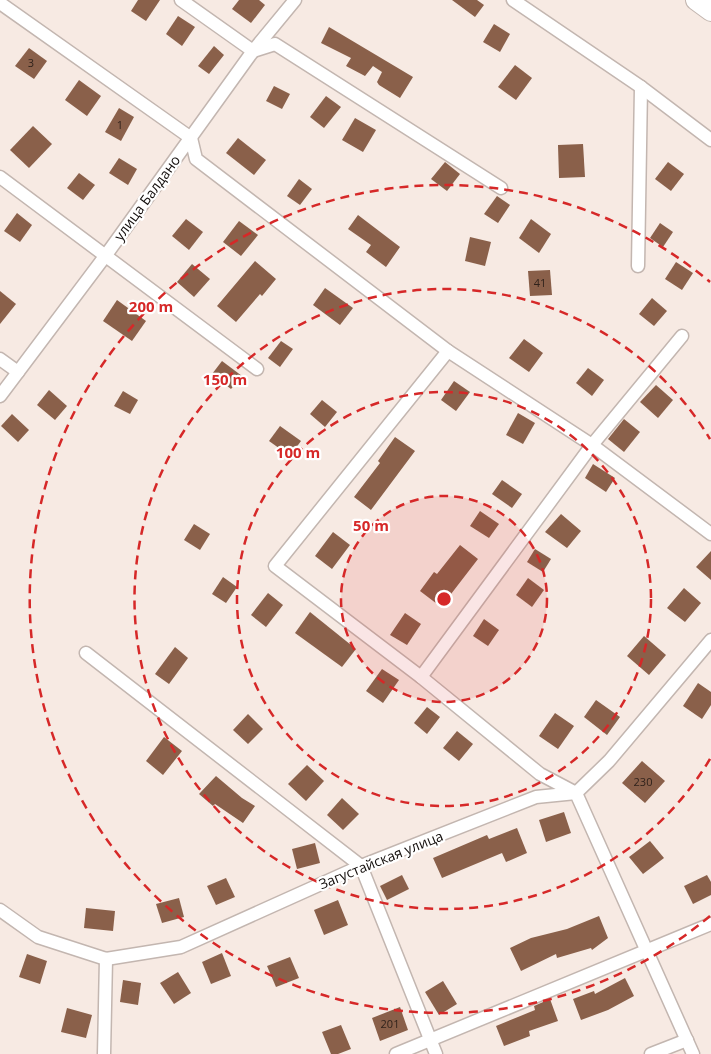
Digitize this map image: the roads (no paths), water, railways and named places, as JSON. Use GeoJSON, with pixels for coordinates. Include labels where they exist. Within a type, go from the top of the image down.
{"type":"FeatureCollection","features":[{"type":"Feature","properties":{"kind":"main road"},"geometry":{"type":"LineString","coordinates":[[696,0],[711,11]]}},
{"type":"Feature","properties":{"kind":"street"},"geometry":{"type":"LineString","coordinates":[[181,0],[253,51],[275,44],[500,188]]}},
{"type":"Feature","properties":{"kind":"street","name":"улица Балдано"},"geometry":{"type":"LineString","coordinates":[[0,396],[106,255],[253,51],[295,0]]}},
{"type":"Feature","properties":{"kind":"street"},"geometry":{"type":"LineString","coordinates":[[513,0],[641,87],[711,140]]}},
{"type":"Feature","properties":{"kind":"street"},"geometry":{"type":"LineString","coordinates":[[0,3],[191,138],[196,159],[448,351],[592,445],[711,534]]}},
{"type":"Feature","properties":{"kind":"street"},"geometry":{"type":"LineString","coordinates":[[638,266],[641,87]]}},
{"type":"Feature","properties":{"kind":"street"},"geometry":{"type":"LineString","coordinates":[[0,177],[257,368]]}},
{"type":"Feature","properties":{"kind":"street"},"geometry":{"type":"LineString","coordinates":[[421,677],[592,445],[682,336]]}},
{"type":"Feature","properties":{"kind":"street"},"geometry":{"type":"LineString","coordinates":[[448,351],[275,566],[421,677],[540,774],[576,793],[693,1054]]}},
{"type":"Feature","properties":{"kind":"street"},"geometry":{"type":"LineString","coordinates":[[0,359],[18,372]]}},
{"type":"Feature","properties":{"kind":"street"},"geometry":{"type":"LineString","coordinates":[[576,793],[609,761],[711,640]]}},
{"type":"Feature","properties":{"kind":"street"},"geometry":{"type":"LineString","coordinates":[[86,653],[361,866],[436,1054]]}},
{"type":"Feature","properties":{"kind":"street","name":"Загустайская улица"},"geometry":{"type":"LineString","coordinates":[[0,910],[38,937],[106,959],[181,947],[361,866],[536,797],[576,793]]}},
{"type":"Feature","properties":{"kind":"street"},"geometry":{"type":"LineString","coordinates":[[396,1054],[711,924]]}},
{"type":"Feature","properties":{"kind":"street"},"geometry":{"type":"LineString","coordinates":[[104,1054],[106,959]]}},
{"type":"Feature","properties":{"kind":"street"},"geometry":{"type":"LineString","coordinates":[[651,1054],[687,1040]]}}]}
